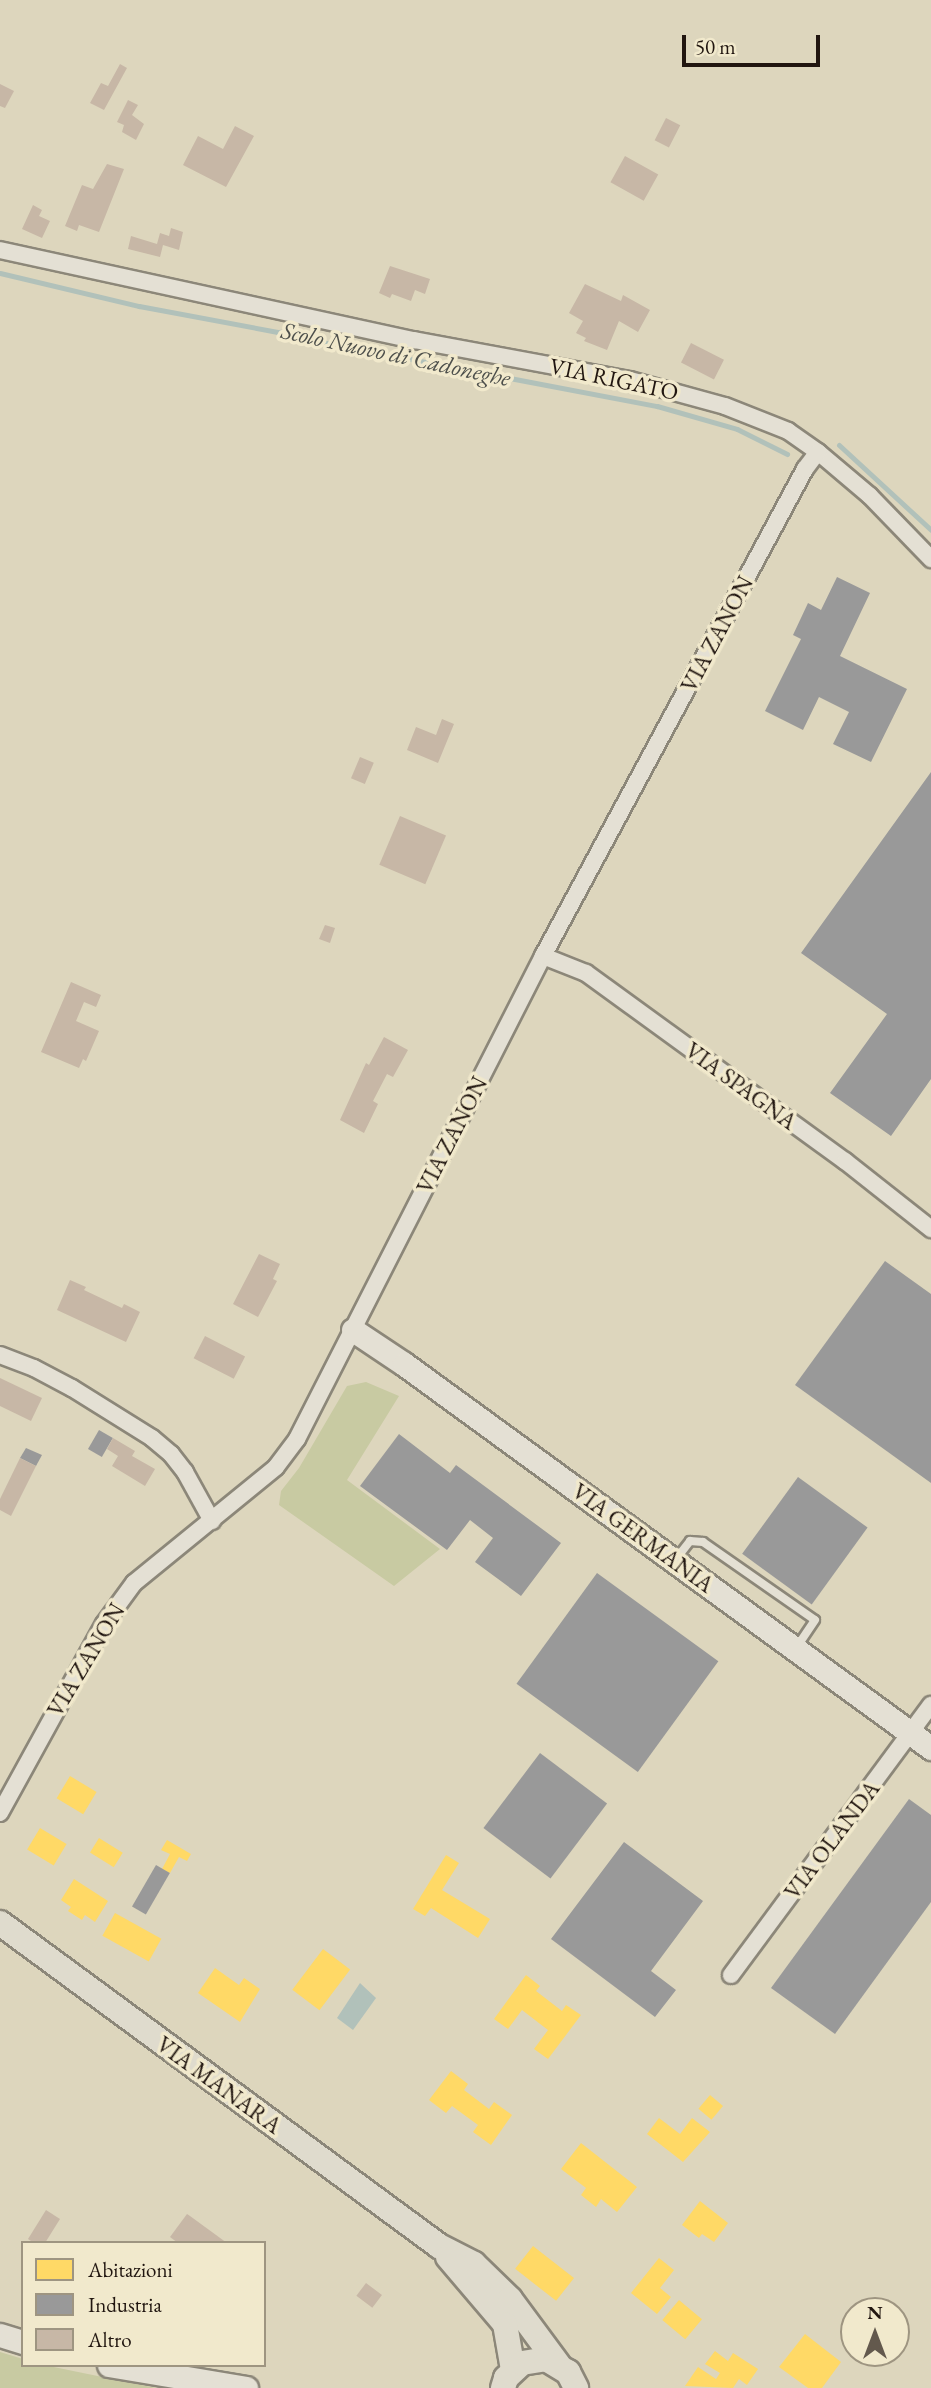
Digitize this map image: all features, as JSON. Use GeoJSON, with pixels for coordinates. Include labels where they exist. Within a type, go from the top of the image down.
{"type":"FeatureCollection","features":[{"type":"Feature","properties":{"kind":"main road","name":"VIA MANARA"},"geometry":{"type":"LineString","coordinates":[[0,1923],[439,2246],[474,2264],[489,2276],[577,2386]]}},
{"type":"Feature","properties":{"kind":"main road","name":"VIA MANARA"},"geometry":{"type":"LineString","coordinates":[[439,2246],[505,2324],[503,2381]]}},
{"type":"Feature","properties":{"kind":"main road"},"geometry":{"type":"LineString","coordinates":[[503,2381],[533,2360],[546,2359],[558,2364]]}},
{"type":"Feature","properties":{"kind":"street","name":"VIA RIGATO"},"geometry":{"type":"LineString","coordinates":[[0,250],[414,340],[630,380],[744,413],[788,431],[818,452],[870,496],[931,559]]}},
{"type":"Feature","properties":{"kind":"street","name":"VIA ZANON"},"geometry":{"type":"LineString","coordinates":[[0,1813],[115,1608],[134,1583],[276,1467],[296,1439],[543,956],[805,469],[818,452]]}},
{"type":"Feature","properties":{"kind":"street","name":"VIA SPAGNA"},"geometry":{"type":"LineString","coordinates":[[543,956],[586,973],[845,1161],[931,1229]]}},
{"type":"Feature","properties":{"kind":"street","name":"VIA GERMANIA"},"geometry":{"type":"LineString","coordinates":[[353,1330],[404,1364],[931,1748]]}},
{"type":"Feature","properties":{"kind":"street"},"geometry":{"type":"LineString","coordinates":[[0,1355],[34,1368],[72,1388],[152,1438],[171,1454],[185,1472],[212,1521]]}},
{"type":"Feature","properties":{"kind":"street","name":"VIA OLANDA"},"geometry":{"type":"LineString","coordinates":[[731,1975],[931,1705]]}},
{"type":"Feature","properties":{"kind":"street","name":"VIA ZANON"},"geometry":{"type":"LineString","coordinates":[[0,1805],[25,1768]]}},
{"type":"Feature","properties":{"kind":"street"},"geometry":{"type":"LineString","coordinates":[[0,2336],[21,2341]]}},
{"type":"Feature","properties":{"kind":"street"},"geometry":{"type":"LineString","coordinates":[[121,2367],[246,2388]]}},
{"type":"Feature","properties":{"kind":"lane"},"geometry":{"type":"LineString","coordinates":[[674,1561],[690,1541],[703,1542],[814,1620],[795,1649]]}},
{"type":"Feature","properties":{"kind":"green space"},"geometry":{"type":"Polygon","coordinates":[[[366,1382],[399,1396],[347,1480],[440,1549],[394,1586],[279,1505],[281,1491],[299,1468],[347,1386],[366,1382]]]}},
{"type":"Feature","properties":{"kind":"green space"},"geometry":{"type":"Polygon","coordinates":[[[0,2352],[21,2358],[21,2367],[54,2367],[156,2388],[0,2388],[0,2352]]]}},
{"type":"Feature","properties":{"kind":"shaded area"},"geometry":{"type":"Polygon","coordinates":[[[360,1983],[376,1998],[353,2030],[337,2018],[360,1983]]]}},
{"type":"Feature","properties":{"kind":"building: Abitazioni"},"geometry":{"type":"Polygon","coordinates":[[[70,1776],[97,1792],[83,1814],[57,1798],[70,1776]]]}},
{"type":"Feature","properties":{"kind":"building: Abitazioni"},"geometry":{"type":"Polygon","coordinates":[[[40,1828],[67,1844],[54,1865],[27,1849],[40,1828]]]}},
{"type":"Feature","properties":{"kind":"building: Abitazioni"},"geometry":{"type":"Polygon","coordinates":[[[99,1838],[123,1853],[114,1867],[90,1852],[99,1838]]]}},
{"type":"Feature","properties":{"kind":"building: Abitazioni"},"geometry":{"type":"Polygon","coordinates":[[[167,1840],[191,1854],[187,1861],[179,1857],[170,1873],[162,1869],[170,1854],[161,1850],[167,1840]]]}},
{"type":"Feature","properties":{"kind":"building: Abitazioni"},"geometry":{"type":"Polygon","coordinates":[[[446,1855],[459,1863],[442,1890],[490,1919],[478,1938],[431,1908],[425,1916],[413,1909],[446,1855]]]}},
{"type":"Feature","properties":{"kind":"building: Abitazioni"},"geometry":{"type":"Polygon","coordinates":[[[74,1879],[108,1901],[95,1922],[85,1915],[82,1920],[68,1911],[71,1907],[61,1900],[74,1879]]]}},
{"type":"Feature","properties":{"kind":"building: Abitazioni"},"geometry":{"type":"Polygon","coordinates":[[[115,1913],[161,1939],[149,1961],[102,1936],[115,1913]]]}},
{"type":"Feature","properties":{"kind":"building: Abitazioni"},"geometry":{"type":"Polygon","coordinates":[[[323,1949],[350,1969],[319,2010],[292,1990],[323,1949]]]}},
{"type":"Feature","properties":{"kind":"building: Abitazioni"},"geometry":{"type":"Polygon","coordinates":[[[215,1968],[239,1985],[244,1978],[260,1989],[240,2022],[198,1993],[215,1968]]]}},
{"type":"Feature","properties":{"kind":"building: Abitazioni"},"geometry":{"type":"Polygon","coordinates":[[[526,1975],[540,1986],[536,1991],[562,2011],[566,2005],[581,2015],[548,2059],[534,2049],[548,2030],[522,2010],[508,2029],[494,2019],[526,1975]]]}},
{"type":"Feature","properties":{"kind":"building: Abitazioni"},"geometry":{"type":"Polygon","coordinates":[[[451,2071],[468,2084],[464,2090],[489,2109],[494,2102],[512,2115],[491,2145],[473,2132],[478,2125],[452,2106],[446,2113],[429,2100],[451,2071]]]}},
{"type":"Feature","properties":{"kind":"building: Abitazioni"},"geometry":{"type":"Polygon","coordinates":[[[710,2095],[723,2106],[711,2120],[698,2109],[710,2095]]]}},
{"type":"Feature","properties":{"kind":"building: Abitazioni"},"geometry":{"type":"Polygon","coordinates":[[[659,2118],[680,2134],[692,2118],[710,2132],[683,2162],[647,2134],[659,2118]]]}},
{"type":"Feature","properties":{"kind":"building: Abitazioni"},"geometry":{"type":"Polygon","coordinates":[[[581,2143],[637,2187],[617,2212],[601,2199],[596,2207],[581,2195],[586,2188],[561,2169],[581,2143]]]}},
{"type":"Feature","properties":{"kind":"building: Abitazioni"},"geometry":{"type":"Polygon","coordinates":[[[700,2201],[728,2223],[714,2242],[702,2234],[699,2238],[682,2225],[700,2201]]]}},
{"type":"Feature","properties":{"kind":"building: Abitazioni"},"geometry":{"type":"Polygon","coordinates":[[[533,2246],[574,2278],[556,2301],[515,2269],[533,2246]]]}},
{"type":"Feature","properties":{"kind":"building: Abitazioni"},"geometry":{"type":"Polygon","coordinates":[[[659,2258],[674,2270],[660,2288],[671,2297],[657,2314],[631,2293],[659,2258]]]}},
{"type":"Feature","properties":{"kind":"building: Abitazioni"},"geometry":{"type":"Polygon","coordinates":[[[679,2300],[702,2319],[685,2339],[662,2320],[679,2300]]]}},
{"type":"Feature","properties":{"kind":"building: Abitazioni"},"geometry":{"type":"Polygon","coordinates":[[[805,2334],[840,2361],[822,2388],[808,2388],[779,2367],[805,2334]]]}},
{"type":"Feature","properties":{"kind":"building: Abitazioni"},"geometry":{"type":"Polygon","coordinates":[[[715,2351],[728,2361],[733,2353],[758,2369],[747,2385],[739,2379],[733,2388],[685,2386],[698,2367],[716,2379],[720,2373],[705,2364],[715,2351]]]}},
{"type":"Feature","properties":{"kind":"building: Industria"},"geometry":{"type":"Polygon","coordinates":[[[837,577],[870,593],[840,656],[907,689],[871,762],[833,744],[849,712],[819,697],[803,730],[765,711],[801,639],[793,635],[808,603],[821,610],[837,577]]]}},
{"type":"Feature","properties":{"kind":"building: Industria"},"geometry":{"type":"Polygon","coordinates":[[[931,772],[931,1079],[891,1136],[830,1093],[887,1014],[801,953],[931,772]]]}},
{"type":"Feature","properties":{"kind":"building: Industria"},"geometry":{"type":"Polygon","coordinates":[[[885,1261],[931,1294],[931,1483],[795,1385],[885,1261]]]}},
{"type":"Feature","properties":{"kind":"building: Industria"},"geometry":{"type":"Polygon","coordinates":[[[99,1430],[113,1438],[102,1457],[88,1449],[99,1430]]]}},
{"type":"Feature","properties":{"kind":"building: Industria"},"geometry":{"type":"Polygon","coordinates":[[[399,1434],[450,1473],[456,1465],[561,1543],[521,1596],[475,1562],[493,1538],[470,1520],[447,1550],[360,1486],[399,1434]]]}},
{"type":"Feature","properties":{"kind":"building: Industria"},"geometry":{"type":"Polygon","coordinates":[[[26,1448],[42,1455],[36,1466],[20,1458],[26,1448]]]}},
{"type":"Feature","properties":{"kind":"building: Industria"},"geometry":{"type":"Polygon","coordinates":[[[798,1477],[868,1528],[812,1604],[742,1554],[798,1477]]]}},
{"type":"Feature","properties":{"kind":"building: Industria"},"geometry":{"type":"Polygon","coordinates":[[[597,1573],[718,1661],[638,1772],[516,1684],[597,1573]]]}},
{"type":"Feature","properties":{"kind":"building: Industria"},"geometry":{"type":"Polygon","coordinates":[[[540,1753],[607,1804],[551,1879],[483,1828],[540,1753]]]}},
{"type":"Feature","properties":{"kind":"building: Industria"},"geometry":{"type":"Polygon","coordinates":[[[909,1799],[931,1815],[931,1902],[835,2034],[771,1988],[909,1799]]]}},
{"type":"Feature","properties":{"kind":"building: Industria"},"geometry":{"type":"Polygon","coordinates":[[[624,1842],[703,1901],[651,1971],[676,1990],[655,2017],[551,1939],[624,1842]]]}},
{"type":"Feature","properties":{"kind":"building: Industria"},"geometry":{"type":"Polygon","coordinates":[[[156,1865],[170,1873],[146,1915],[132,1907],[156,1865]]]}},
{"type":"Feature","properties":{"kind":"building: Altro"},"geometry":{"type":"Polygon","coordinates":[[[120,64],[127,68],[104,110],[90,103],[101,83],[108,86],[120,64]]]}},
{"type":"Feature","properties":{"kind":"building: Altro"},"geometry":{"type":"Polygon","coordinates":[[[0,84],[14,91],[5,108],[0,106],[0,84]]]}},
{"type":"Feature","properties":{"kind":"building: Altro"},"geometry":{"type":"Polygon","coordinates":[[[128,100],[138,105],[132,115],[144,124],[136,140],[122,132],[124,125],[117,122],[128,100]]]}},
{"type":"Feature","properties":{"kind":"building: Altro"},"geometry":{"type":"Polygon","coordinates":[[[666,118],[680,125],[669,148],[655,140],[666,118]]]}},
{"type":"Feature","properties":{"kind":"building: Altro"},"geometry":{"type":"Polygon","coordinates":[[[235,126],[254,136],[226,187],[183,165],[198,136],[223,149],[235,126]]]}},
{"type":"Feature","properties":{"kind":"building: Altro"},"geometry":{"type":"Polygon","coordinates":[[[625,156],[658,174],[644,201],[610,182],[625,156]]]}},
{"type":"Feature","properties":{"kind":"building: Altro"},"geometry":{"type":"Polygon","coordinates":[[[107,164],[124,169],[99,232],[79,225],[77,231],[65,226],[82,185],[93,189],[107,164]]]}},
{"type":"Feature","properties":{"kind":"building: Altro"},"geometry":{"type":"Polygon","coordinates":[[[33,205],[42,210],[39,216],[50,221],[42,238],[22,229],[33,205]]]}},
{"type":"Feature","properties":{"kind":"building: Altro"},"geometry":{"type":"Polygon","coordinates":[[[171,228],[183,232],[179,250],[163,245],[160,257],[128,249],[131,236],[157,244],[160,233],[169,236],[171,228]]]}},
{"type":"Feature","properties":{"kind":"building: Altro"},"geometry":{"type":"Polygon","coordinates":[[[390,266],[430,279],[425,294],[415,290],[411,301],[392,294],[390,298],[379,293],[390,266]]]}},
{"type":"Feature","properties":{"kind":"building: Altro"},"geometry":{"type":"Polygon","coordinates":[[[585,284],[621,301],[623,295],[650,310],[638,332],[619,321],[607,350],[584,341],[586,338],[576,333],[583,321],[569,313],[585,284]]]}},
{"type":"Feature","properties":{"kind":"building: Altro"},"geometry":{"type":"Polygon","coordinates":[[[691,343],[724,360],[714,379],[681,363],[691,343]]]}},
{"type":"Feature","properties":{"kind":"building: Altro"},"geometry":{"type":"Polygon","coordinates":[[[442,719],[454,724],[438,763],[407,750],[416,727],[436,735],[442,719]]]}},
{"type":"Feature","properties":{"kind":"building: Altro"},"geometry":{"type":"Polygon","coordinates":[[[360,757],[374,763],[365,784],[351,778],[360,757]]]}},
{"type":"Feature","properties":{"kind":"building: Altro"},"geometry":{"type":"Polygon","coordinates":[[[400,816],[446,836],[425,884],[379,865],[400,816]]]}},
{"type":"Feature","properties":{"kind":"building: Altro"},"geometry":{"type":"Polygon","coordinates":[[[325,925],[335,928],[330,943],[319,939],[325,925]]]}},
{"type":"Feature","properties":{"kind":"building: Altro"},"geometry":{"type":"Polygon","coordinates":[[[71,982],[101,995],[96,1007],[84,1002],[76,1021],[99,1031],[86,1061],[83,1059],[79,1068],[41,1052],[71,982]]]}},
{"type":"Feature","properties":{"kind":"building: Altro"},"geometry":{"type":"Polygon","coordinates":[[[384,1037],[408,1050],[393,1077],[387,1074],[373,1101],[378,1104],[364,1133],[340,1120],[366,1063],[369,1065],[384,1037]]]}},
{"type":"Feature","properties":{"kind":"building: Altro"},"geometry":{"type":"Polygon","coordinates":[[[259,1254],[280,1264],[273,1279],[277,1281],[258,1317],[233,1304],[259,1254]]]}},
{"type":"Feature","properties":{"kind":"building: Altro"},"geometry":{"type":"Polygon","coordinates":[[[70,1280],[86,1287],[84,1290],[122,1308],[124,1304],[140,1312],[126,1342],[57,1310],[70,1280]]]}},
{"type":"Feature","properties":{"kind":"building: Altro"},"geometry":{"type":"Polygon","coordinates":[[[205,1336],[245,1356],[234,1379],[194,1358],[205,1336]]]}},
{"type":"Feature","properties":{"kind":"building: Altro"},"geometry":{"type":"Polygon","coordinates":[[[0,1378],[42,1398],[31,1421],[0,1406],[0,1378]]]}},
{"type":"Feature","properties":{"kind":"building: Altro"},"geometry":{"type":"Polygon","coordinates":[[[113,1438],[135,1451],[132,1456],[155,1469],[145,1486],[112,1466],[118,1456],[107,1449],[113,1438]]]}},
{"type":"Feature","properties":{"kind":"building: Altro"},"geometry":{"type":"Polygon","coordinates":[[[20,1458],[36,1466],[11,1516],[0,1510],[0,1499],[20,1458]]]}},
{"type":"Feature","properties":{"kind":"building: Altro"},"geometry":{"type":"Polygon","coordinates":[[[46,2210],[60,2219],[46,2241],[28,2239],[46,2210]]]}},
{"type":"Feature","properties":{"kind":"building: Altro"},"geometry":{"type":"Polygon","coordinates":[[[187,2214],[224,2241],[175,2241],[170,2237],[187,2214]]]}},
{"type":"Feature","properties":{"kind":"building: Altro"},"geometry":{"type":"Polygon","coordinates":[[[366,2283],[382,2295],[372,2308],[356,2296],[366,2283]]]}},
{"type":"Feature","properties":{"kind":"waterway","name":"Scolo Nuovo di Cadoneghe"},"geometry":{"type":"LineString","coordinates":[[0,273],[139,306],[278,332],[295,331],[326,343],[657,406],[737,429],[787,454]]}},
{"type":"Feature","properties":{"kind":"waterway","name":"Scolo Nuovo di Cadoneghe"},"geometry":{"type":"LineString","coordinates":[[839,445],[931,530]]}}]}
